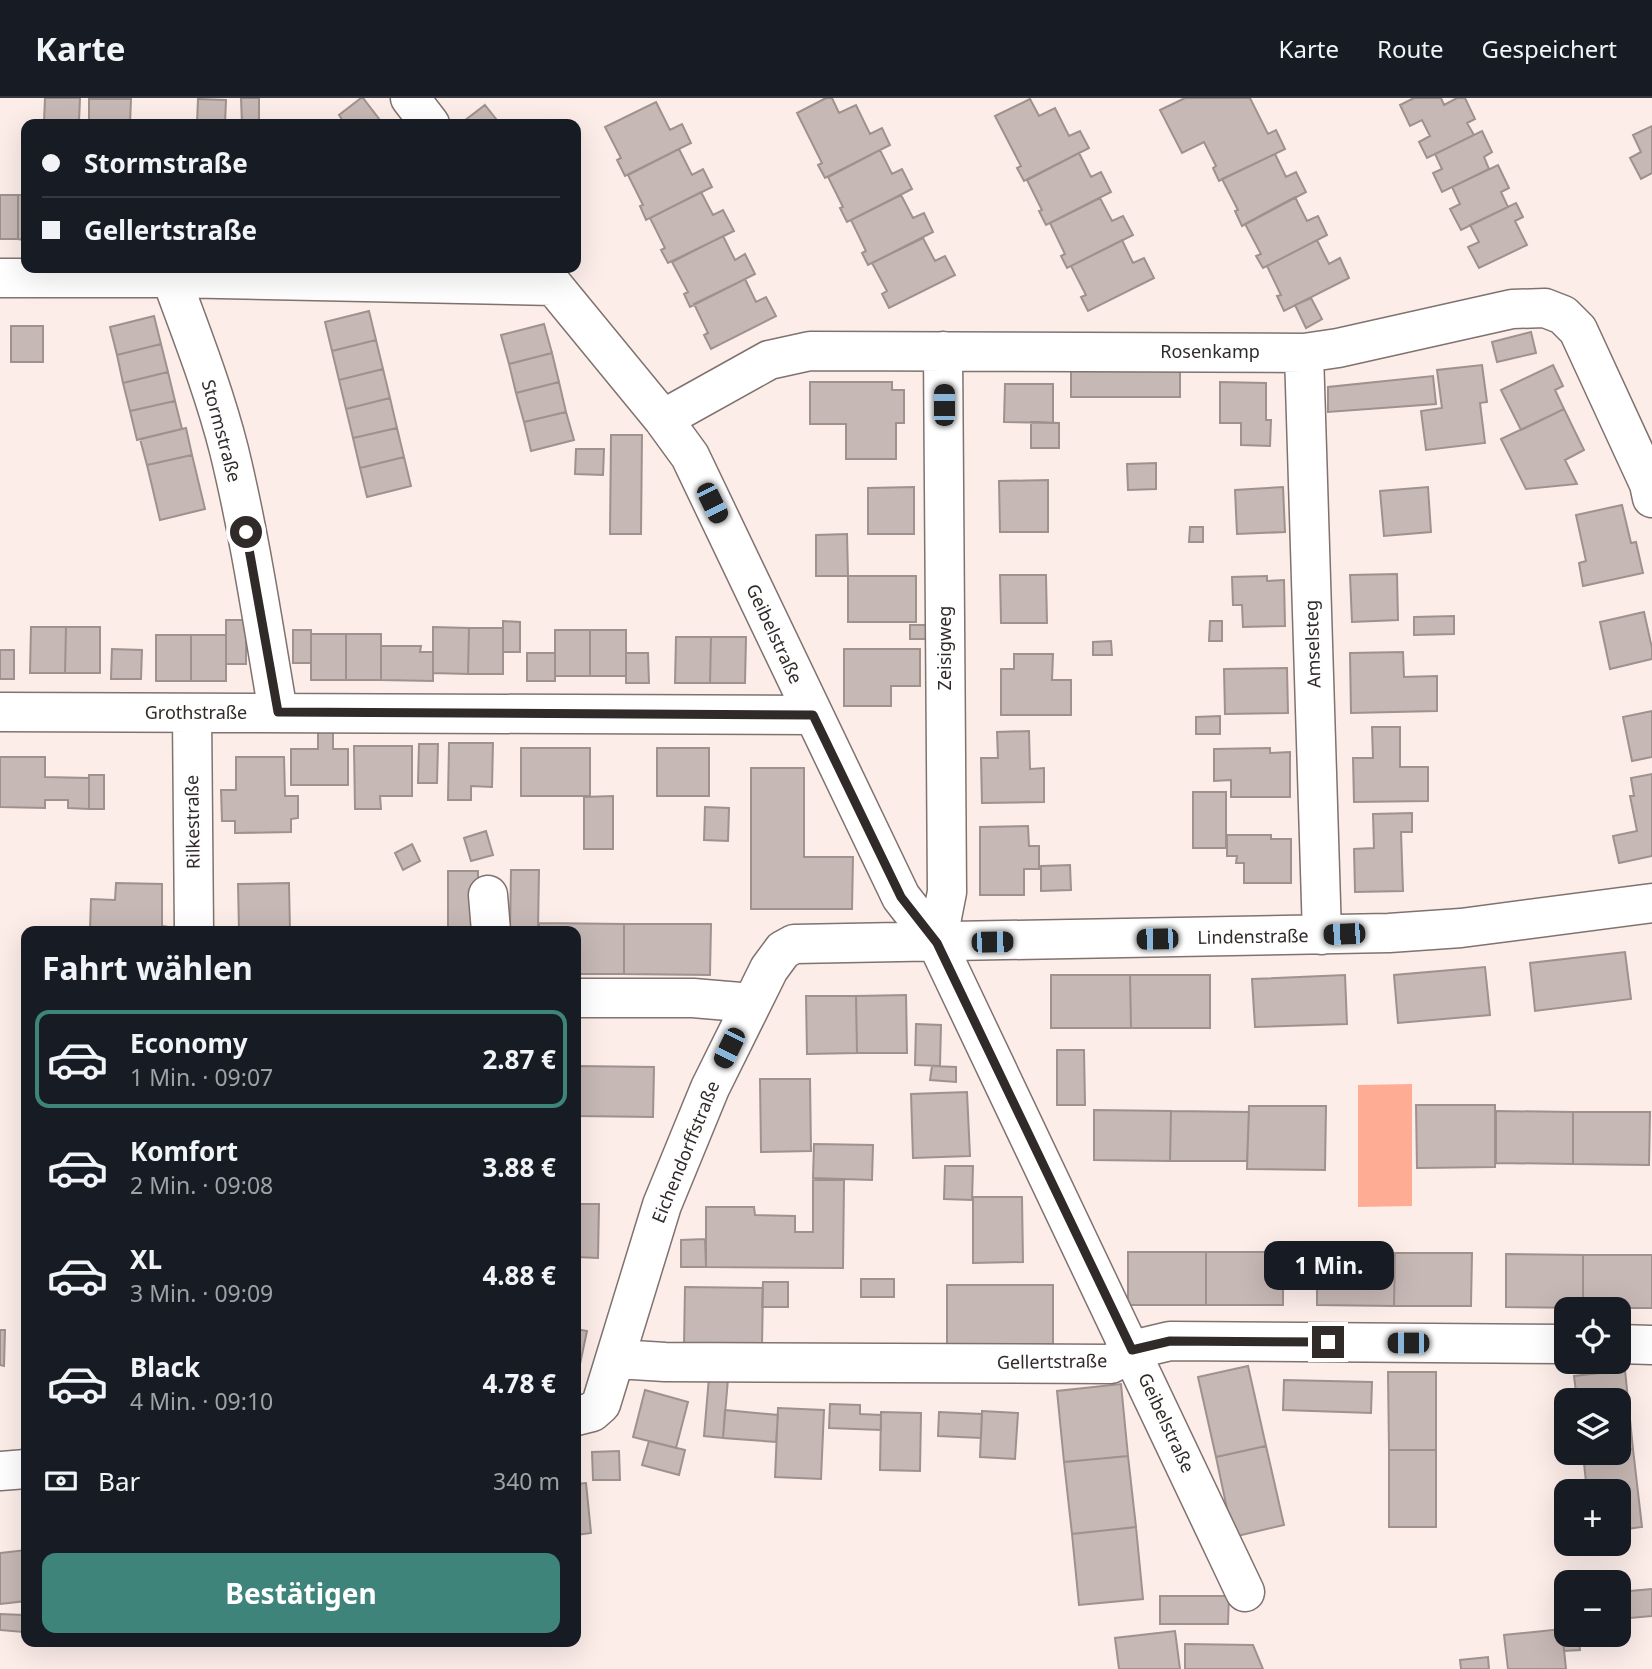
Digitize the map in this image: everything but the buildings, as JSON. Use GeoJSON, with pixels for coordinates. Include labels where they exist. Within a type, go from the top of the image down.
{"type":"FeatureCollection","features":[{"type":"Feature","properties":{"kind":"street"},"geometry":{"type":"LineString","coordinates":[[410,98],[426,119]]}},
{"type":"Feature","properties":{"kind":"street"},"geometry":{"type":"LineString","coordinates":[[0,278],[546,277]]}},
{"type":"Feature","properties":{"kind":"street","name":"Geibelstraße"},"geometry":{"type":"LineString","coordinates":[[546,277],[663,419],[690,456],[901,897],[937,943],[1245,1592]]}},
{"type":"Feature","properties":{"kind":"street","name":"Stormstraße"},"geometry":{"type":"LineString","coordinates":[[171,278],[212,391],[228,449],[241,506],[278,712]]}},
{"type":"Feature","properties":{"kind":"street","name":"Rosenkamp"},"geometry":{"type":"LineString","coordinates":[[663,419],[769,360],[810,351],[1304,353],[1338,348],[1512,309],[1545,308],[1563,315],[1578,330],[1651,488]]}},
{"type":"Feature","properties":{"kind":"street","name":"Zeisigweg"},"geometry":{"type":"LineString","coordinates":[[937,943],[947,892],[943,351]]}},
{"type":"Feature","properties":{"kind":"street","name":"Amselsteg"},"geometry":{"type":"LineString","coordinates":[[1304,353],[1322,935]]}},
{"type":"Feature","properties":{"kind":"street","name":"Grothstraße"},"geometry":{"type":"LineString","coordinates":[[0,712],[813,715]]}},
{"type":"Feature","properties":{"kind":"street","name":"Rilkestraße"},"geometry":{"type":"LineString","coordinates":[[192,714],[194,926]]}},
{"type":"Feature","properties":{"kind":"street","name":"Lindenstraße"},"geometry":{"type":"LineString","coordinates":[[937,943],[1322,935],[1461,928],[1652,903]]}},
{"type":"Feature","properties":{"kind":"street","name":"Eichendorffstraße"},"geometry":{"type":"LineString","coordinates":[[581,1415],[592,1412],[601,1404],[617,1359],[662,1205],[710,1088],[769,969],[783,950],[794,944],[937,943]]}},
{"type":"Feature","properties":{"kind":"street"},"geometry":{"type":"LineString","coordinates":[[581,998],[693,998],[752,1003]]}},
{"type":"Feature","properties":{"kind":"street","name":"Gellertstraße"},"geometry":{"type":"LineString","coordinates":[[617,1359],[665,1362],[1111,1364],[1132,1350],[1170,1341],[1554,1344]]}},
{"type":"Feature","properties":{"kind":"street"},"geometry":{"type":"LineString","coordinates":[[1631,1345],[1652,1345]]}},
{"type":"Feature","properties":{"kind":"street"},"geometry":{"type":"LineString","coordinates":[[0,1471],[21,1469]]}},
{"type":"Feature","properties":{"kind":"shaded area"},"geometry":{"type":"Polygon","coordinates":[[[1412,1084],[1412,1206],[1358,1207],[1358,1085],[1412,1084]]]}},
{"type":"Feature","properties":{"kind":"route"},"geometry":{"type":"LineString","coordinates":[[246,532],[278,712],[813,715],[901,897],[937,943],[1132,1350],[1170,1341],[1328,1342]]}}]}
